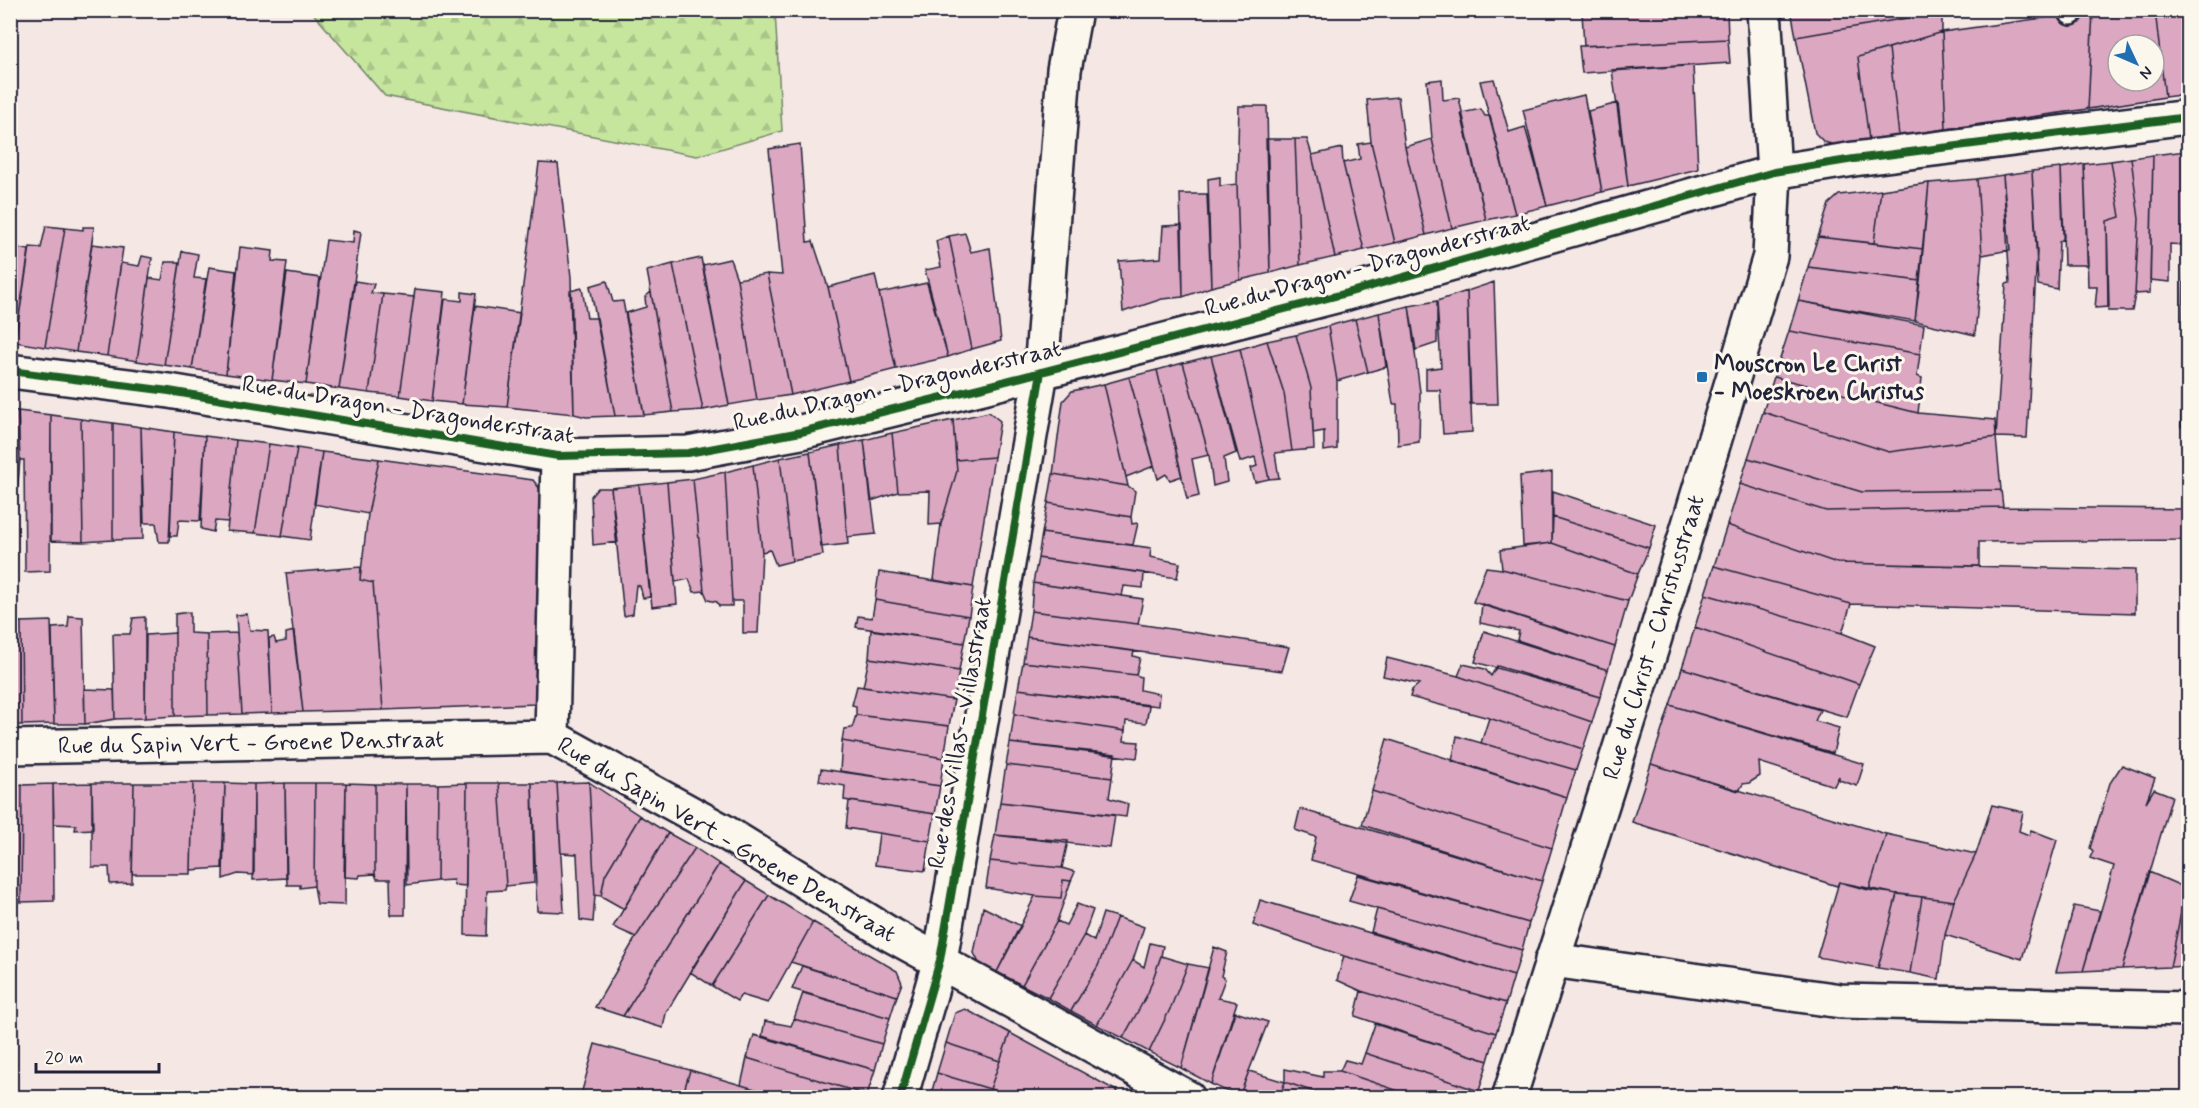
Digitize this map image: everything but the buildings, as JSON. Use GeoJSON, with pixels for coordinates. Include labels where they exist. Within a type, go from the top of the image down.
{"type":"FeatureCollection","features":[{"type":"Feature","properties":{"kind":"street","name":"Rue des Villas - Villasstraat"},"geometry":{"type":"LineString","coordinates":[[900,1098],[940,960],[1041,372],[1064,70],[1075,10]]}},
{"type":"Feature","properties":{"kind":"street","name":"Rue du Christ - Christusstraat"},"geometry":{"type":"LineString","coordinates":[[1509,1098],[1652,647],[1770,256],[1774,172],[1764,10]]}},
{"type":"Feature","properties":{"kind":"street","name":"Rue du Dragon - Dragonderstraat"},"geometry":{"type":"LineString","coordinates":[[10,371],[169,391],[558,456],[688,453],[801,432],[1347,293],[1774,172],[2074,121],[2188,117]]}},
{"type":"Feature","properties":{"kind":"street"},"geometry":{"type":"LineString","coordinates":[[552,737],[558,456]]}},
{"type":"Feature","properties":{"kind":"street","name":"Rue du Sapin Vert - Groene Denstraat"},"geometry":{"type":"LineString","coordinates":[[10,747],[552,737],[723,831],[888,933],[1188,1098]]}},
{"type":"Feature","properties":{"kind":"street"},"geometry":{"type":"LineString","coordinates":[[1552,960],[1842,1001],[2188,1009]]}},
{"type":"Feature","properties":{"kind":"green space"},"geometry":{"type":"Polygon","coordinates":[[[311,11],[775,11],[782,131],[697,156],[385,96],[311,11]]]}},
{"type":"Feature","properties":{"kind":"cycle path"},"geometry":{"type":"LineString","coordinates":[[10,371],[169,391],[558,456],[688,453],[801,432],[1347,293],[1774,172],[1854,159],[2188,117]]}},
{"type":"Feature","properties":{"kind":"cycle path"},"geometry":{"type":"LineString","coordinates":[[900,1098],[940,960],[1041,372]]}},
{"type":"Feature","properties":{"kind":"place","name":"Mouscron Le Christ - Moeskroen Christus"},"geometry":{"type":"Point","coordinates":[1702,377]}}]}
